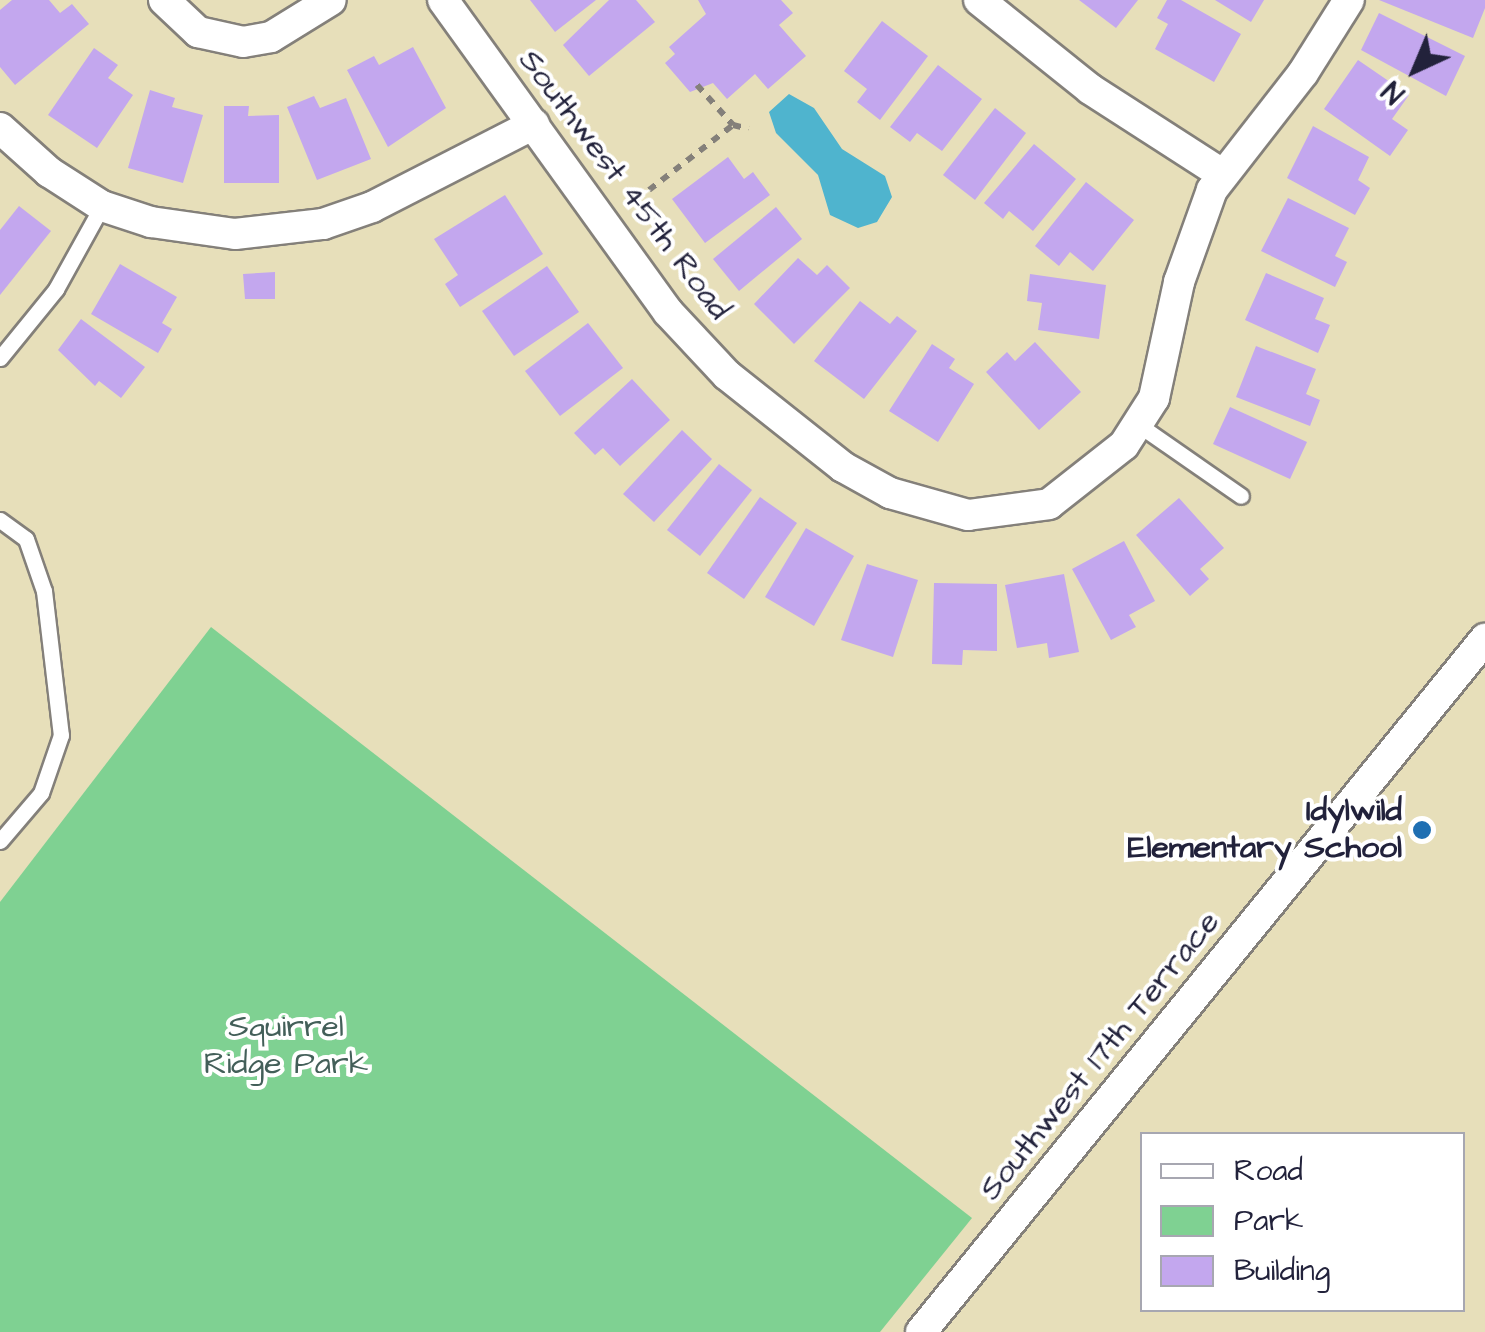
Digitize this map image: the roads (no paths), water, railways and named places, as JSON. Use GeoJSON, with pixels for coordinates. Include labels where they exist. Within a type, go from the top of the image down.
{"type":"FeatureCollection","features":[{"type":"Feature","properties":{"kind":"street"},"geometry":{"type":"LineString","coordinates":[[164,0],[198,32],[243,42],[271,37],[331,0]]}},
{"type":"Feature","properties":{"kind":"street","name":"Southwest 45th Road"},"geometry":{"type":"LineString","coordinates":[[443,0],[668,312],[727,376],[843,467],[890,493],[968,515],[1049,504],[1102,466],[1139,425]]}},
{"type":"Feature","properties":{"kind":"street"},"geometry":{"type":"LineString","coordinates":[[979,0],[1090,88],[1222,174]]}},
{"type":"Feature","properties":{"kind":"street"},"geometry":{"type":"LineString","coordinates":[[1139,425],[1164,364],[1189,248],[1222,174],[1303,73],[1348,0]]}},
{"type":"Feature","properties":{"kind":"street"},"geometry":{"type":"LineString","coordinates":[[0,128],[49,172],[102,206],[151,222],[235,234],[323,224],[417,190],[534,124]]}},
{"type":"Feature","properties":{"kind":"street","name":"Southwest 17th Terrace"},"geometry":{"type":"LineString","coordinates":[[920,1332],[1485,639]]}},
{"type":"Feature","properties":{"kind":"lane"},"geometry":{"type":"LineString","coordinates":[[0,358],[56,290],[102,206]]}},
{"type":"Feature","properties":{"kind":"lane"},"geometry":{"type":"LineString","coordinates":[[1139,425],[1241,496]]}},
{"type":"Feature","properties":{"kind":"lane"},"geometry":{"type":"LineString","coordinates":[[0,520],[26,539],[44,590],[61,735],[40,792],[0,840]]}},
{"type":"Feature","properties":{"kind":"water"},"geometry":{"type":"Polygon","coordinates":[[[789,94],[814,108],[842,149],[885,176],[892,197],[877,222],[858,228],[830,215],[818,175],[776,133],[769,112],[789,94]]]}},
{"type":"Feature","properties":{"kind":"place","name":"Idylwild Elementary School"},"geometry":{"type":"Point","coordinates":[1422,830]}},
{"type":"Feature","properties":{"kind":"park label","name":"Squirrel Ridge Park"},"geometry":{"type":"Point","coordinates":[286,1046]}}]}
